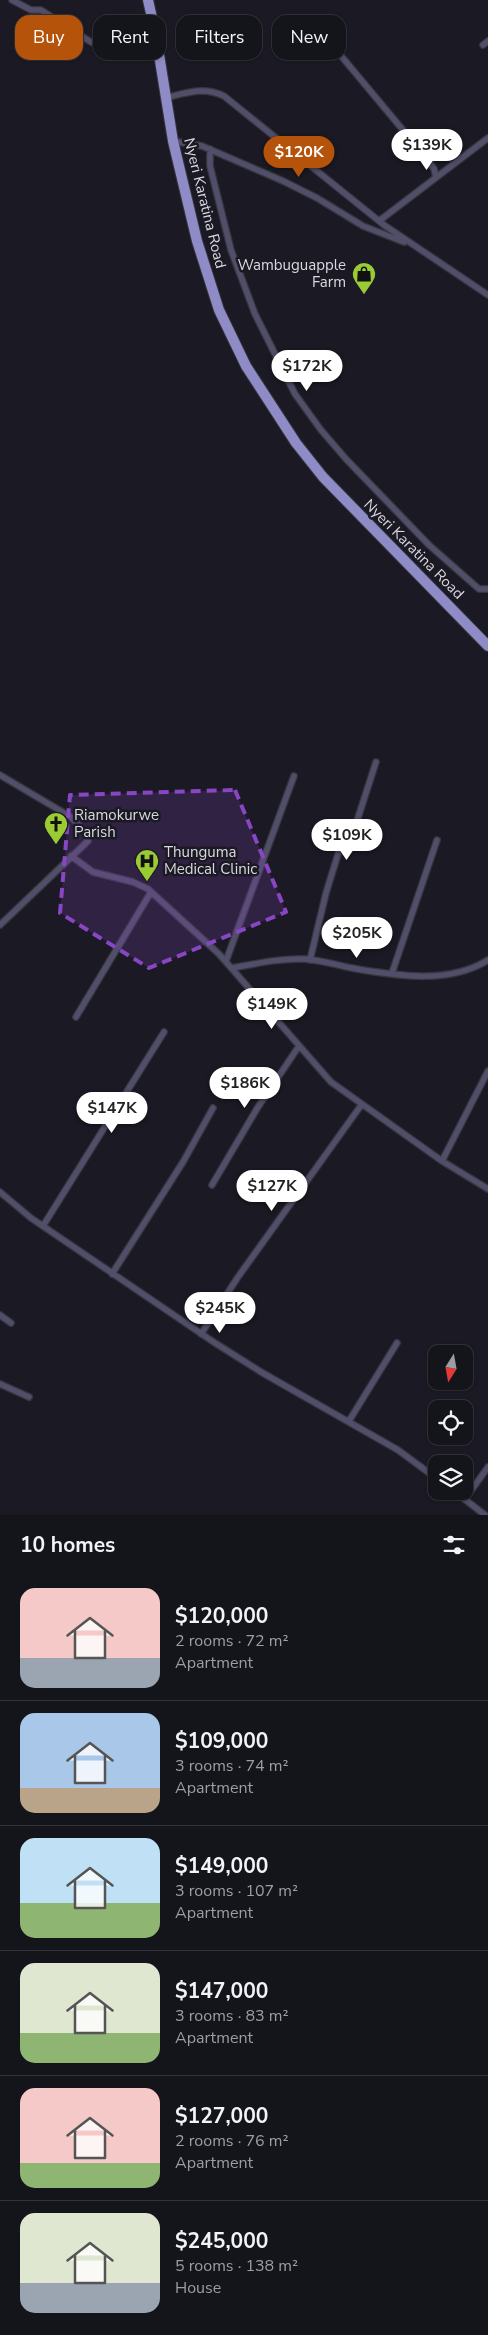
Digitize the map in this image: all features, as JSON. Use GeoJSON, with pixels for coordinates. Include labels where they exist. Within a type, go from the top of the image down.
{"type":"FeatureCollection","features":[{"type":"Feature","properties":{"kind":"highway","name":"Nyeri Karatina Road"},"geometry":{"type":"LineString","coordinates":[[148,0],[156,36],[173,141],[197,241],[219,310],[257,383],[296,443],[323,477],[488,646]]}},
{"type":"Feature","properties":{"kind":"street"},"geometry":{"type":"LineString","coordinates":[[12,0],[31,10],[41,10],[92,42]]}},
{"type":"Feature","properties":{"kind":"street"},"geometry":{"type":"LineString","coordinates":[[345,60],[428,160],[434,169],[436,177]]}},
{"type":"Feature","properties":{"kind":"street"},"geometry":{"type":"LineString","coordinates":[[165,98],[198,90],[214,91],[224,96],[379,221],[488,295]]}},
{"type":"Feature","properties":{"kind":"street"},"geometry":{"type":"LineString","coordinates":[[379,221],[488,138]]}},
{"type":"Feature","properties":{"kind":"street"},"geometry":{"type":"LineString","coordinates":[[173,141],[210,149],[308,194],[363,226],[415,247]]}},
{"type":"Feature","properties":{"kind":"street"},"geometry":{"type":"LineString","coordinates":[[210,149],[210,166],[231,250],[255,314],[295,394],[321,430],[346,459],[429,545],[479,589],[488,589]]}},
{"type":"Feature","properties":{"kind":"street"},"geometry":{"type":"LineString","coordinates":[[310,960],[326,893],[343,838],[353,828],[360,815],[376,762]]}},
{"type":"Feature","properties":{"kind":"street"},"geometry":{"type":"LineString","coordinates":[[0,775],[57,808],[86,832],[88,841],[0,925]]}},
{"type":"Feature","properties":{"kind":"street"},"geometry":{"type":"LineString","coordinates":[[226,962],[294,776]]}},
{"type":"Feature","properties":{"kind":"street"},"geometry":{"type":"LineString","coordinates":[[392,973],[437,840]]}},
{"type":"Feature","properties":{"kind":"street"},"geometry":{"type":"LineString","coordinates":[[71,856],[93,872],[133,882],[151,892],[176,913],[232,968],[331,1082],[442,1160],[488,1189]]}},
{"type":"Feature","properties":{"kind":"street"},"geometry":{"type":"LineString","coordinates":[[76,1017],[151,892]]}},
{"type":"Feature","properties":{"kind":"street"},"geometry":{"type":"LineString","coordinates":[[232,968],[290,959],[310,960],[392,973],[442,976],[474,969],[488,960]]}},
{"type":"Feature","properties":{"kind":"street"},"geometry":{"type":"LineString","coordinates":[[43,1226],[164,1032]]}},
{"type":"Feature","properties":{"kind":"street"},"geometry":{"type":"LineString","coordinates":[[212,1185],[258,1107],[299,1046]]}},
{"type":"Feature","properties":{"kind":"street"},"geometry":{"type":"LineString","coordinates":[[442,1160],[488,1072]]}},
{"type":"Feature","properties":{"kind":"street"},"geometry":{"type":"LineString","coordinates":[[201,1334],[238,1277],[362,1104]]}},
{"type":"Feature","properties":{"kind":"street"},"geometry":{"type":"LineString","coordinates":[[112,1274],[214,1108]]}},
{"type":"Feature","properties":{"kind":"street"},"geometry":{"type":"LineString","coordinates":[[0,1192],[43,1226],[201,1334],[261,1372],[398,1450],[428,1472]]}},
{"type":"Feature","properties":{"kind":"street"},"geometry":{"type":"LineString","coordinates":[[0,1315],[11,1323]]}},
{"type":"Feature","properties":{"kind":"street"},"geometry":{"type":"LineString","coordinates":[[348,1421],[397,1343]]}},
{"type":"Feature","properties":{"kind":"street"},"geometry":{"type":"LineString","coordinates":[[0,1384],[29,1397]]}},
{"type":"Feature","properties":{"kind":"street"},"geometry":{"type":"LineString","coordinates":[[473,1488],[488,1467]]}},
{"type":"Feature","properties":{"kind":"street"},"geometry":{"type":"LineString","coordinates":[[466,1500],[484,1515]]}},
{"type":"Feature","properties":{"kind":"highlighted area"},"geometry":{"type":"Polygon","coordinates":[[[235,790],[286,912],[149,968],[60,913],[70,795],[235,790]]]}},
{"type":"Feature","properties":{"kind":"place","name":"Wambuguapple Farm"},"geometry":{"type":"Point","coordinates":[364,295]}},
{"type":"Feature","properties":{"kind":"place","name":"Riamokurwe Parish"},"geometry":{"type":"Point","coordinates":[56,845]}},
{"type":"Feature","properties":{"kind":"place","name":"Thunguma Medical Clinic"},"geometry":{"type":"Point","coordinates":[147,882]}}]}
